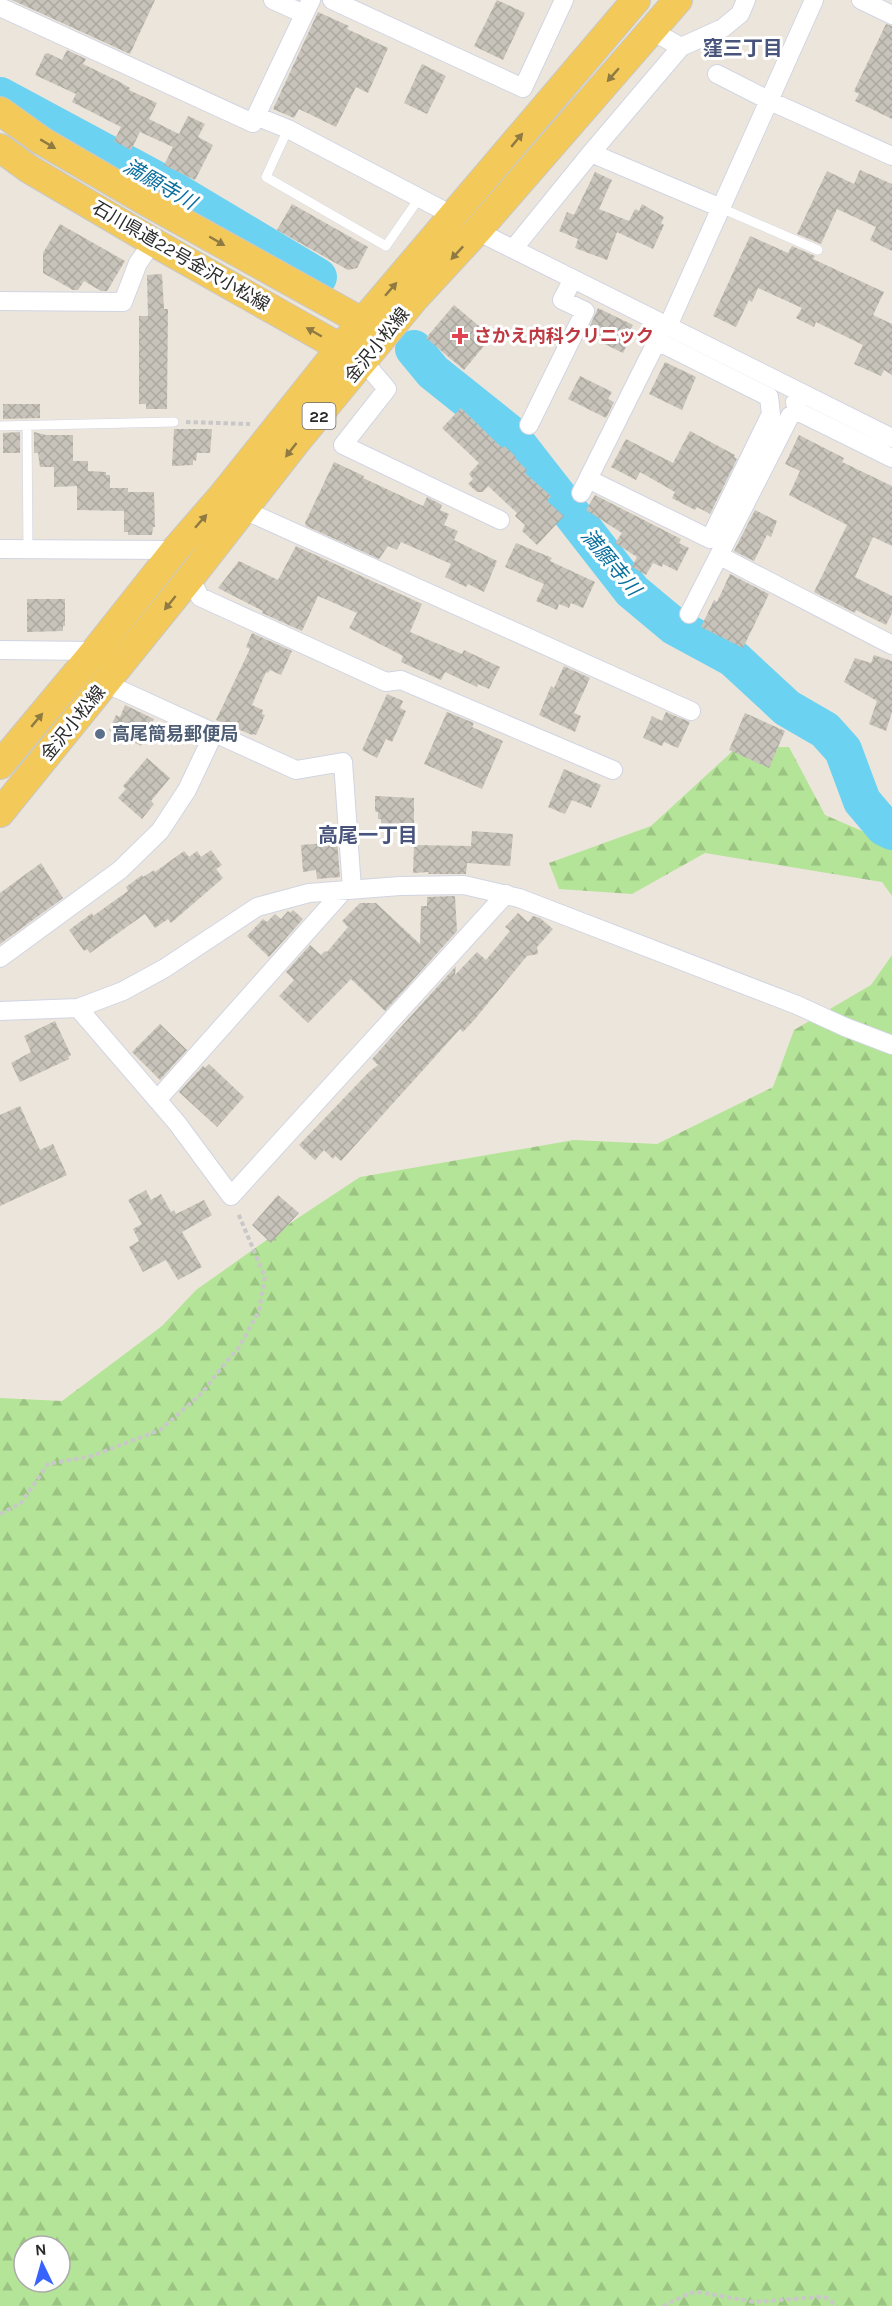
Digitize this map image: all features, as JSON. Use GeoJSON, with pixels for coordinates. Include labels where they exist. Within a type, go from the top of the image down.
{"type":"FeatureCollection","features":[{"type":"Feature","properties":{"kind":"main road","name":"金沢小松線"},"geometry":{"type":"LineString","coordinates":[[374,328],[415,298],[477,231],[678,0]]}},
{"type":"Feature","properties":{"kind":"main road","name":"金沢小松線"},"geometry":{"type":"LineString","coordinates":[[0,765],[175,550],[222,496],[278,424],[352,354],[374,328],[452,215],[628,4]]}},
{"type":"Feature","properties":{"kind":"main road"},"geometry":{"type":"LineString","coordinates":[[628,4],[652,31]]}},
{"type":"Feature","properties":{"kind":"main road","name":"石川県道22号金沢小松線"},"geometry":{"type":"LineString","coordinates":[[0,111],[42,141],[145,201],[374,328]]}},
{"type":"Feature","properties":{"kind":"main road","name":"石川県道22号金沢小松線"},"geometry":{"type":"LineString","coordinates":[[0,148],[30,169],[153,242],[352,354]]}},
{"type":"Feature","properties":{"kind":"main road","name":"金沢小松線"},"geometry":{"type":"LineString","coordinates":[[0,813],[190,579],[297,441],[352,354]]}},
{"type":"Feature","properties":{"kind":"street"},"geometry":{"type":"LineString","coordinates":[[0,7],[253,123],[308,7],[273,0]]}},
{"type":"Feature","properties":{"kind":"street"},"geometry":{"type":"LineString","coordinates":[[332,0],[523,88],[564,0]]}},
{"type":"Feature","properties":{"kind":"street"},"geometry":{"type":"LineString","coordinates":[[513,249],[681,47],[723,28],[740,14],[746,0]]}},
{"type":"Feature","properties":{"kind":"street"},"geometry":{"type":"LineString","coordinates":[[657,342],[769,397],[771,414],[710,539],[584,486],[657,342],[661,323],[721,208],[814,0]]}},
{"type":"Feature","properties":{"kind":"street"},"geometry":{"type":"LineString","coordinates":[[861,0],[892,15]]}},
{"type":"Feature","properties":{"kind":"street"},"geometry":{"type":"LineString","coordinates":[[652,31],[681,47]]}},
{"type":"Feature","properties":{"kind":"street"},"geometry":{"type":"LineString","coordinates":[[717,74],[770,101],[892,156]]}},
{"type":"Feature","properties":{"kind":"street"},"geometry":{"type":"LineString","coordinates":[[256,116],[288,129],[452,215]]}},
{"type":"Feature","properties":{"kind":"street"},"geometry":{"type":"LineString","coordinates":[[591,153],[721,208]]}},
{"type":"Feature","properties":{"kind":"street"},"geometry":{"type":"LineString","coordinates":[[477,231],[892,438]]}},
{"type":"Feature","properties":{"kind":"street"},"geometry":{"type":"LineString","coordinates":[[0,301],[123,302],[138,264],[153,242]]}},
{"type":"Feature","properties":{"kind":"street"},"geometry":{"type":"LineString","coordinates":[[529,425],[585,311],[562,300],[573,279]]}},
{"type":"Feature","properties":{"kind":"street"},"geometry":{"type":"LineString","coordinates":[[352,354],[387,389],[343,445],[500,520]]}},
{"type":"Feature","properties":{"kind":"street"},"geometry":{"type":"LineString","coordinates":[[792,388],[797,411]]}},
{"type":"Feature","properties":{"kind":"street"},"geometry":{"type":"LineString","coordinates":[[797,411],[892,458]]}},
{"type":"Feature","properties":{"kind":"street"},"geometry":{"type":"LineString","coordinates":[[689,614],[790,416],[797,411]]}},
{"type":"Feature","properties":{"kind":"street"},"geometry":{"type":"LineString","coordinates":[[244,510],[691,711]]}},
{"type":"Feature","properties":{"kind":"street"},"geometry":{"type":"LineString","coordinates":[[0,549],[175,550]]}},
{"type":"Feature","properties":{"kind":"street"},"geometry":{"type":"LineString","coordinates":[[720,556],[892,645]]}},
{"type":"Feature","properties":{"kind":"street"},"geometry":{"type":"LineString","coordinates":[[190,579],[200,597],[386,682],[401,680],[613,770]]}},
{"type":"Feature","properties":{"kind":"street"},"geometry":{"type":"LineString","coordinates":[[0,651],[95,651]]}},
{"type":"Feature","properties":{"kind":"street"},"geometry":{"type":"LineString","coordinates":[[105,683],[296,770],[343,762],[348,890],[157,1100]]}},
{"type":"Feature","properties":{"kind":"street"},"geometry":{"type":"LineString","coordinates":[[0,958],[120,870],[160,831],[187,790],[214,733]]}},
{"type":"Feature","properties":{"kind":"street"},"geometry":{"type":"LineString","coordinates":[[0,1011],[78,1008],[123,992],[165,968],[257,907],[309,893],[400,886],[464,885],[506,894],[672,956],[892,1044]]}},
{"type":"Feature","properties":{"kind":"street"},"geometry":{"type":"LineString","coordinates":[[78,1008],[177,1123],[231,1196],[506,894]]}},
{"type":"Feature","properties":{"kind":"street"},"geometry":{"type":"LineString","coordinates":[[0,1020],[20,1010]]}},
{"type":"Feature","properties":{"kind":"lane"},"geometry":{"type":"LineString","coordinates":[[288,129],[266,177],[386,246],[420,197]]}},
{"type":"Feature","properties":{"kind":"lane"},"geometry":{"type":"LineString","coordinates":[[721,208],[818,250]]}},
{"type":"Feature","properties":{"kind":"lane"},"geometry":{"type":"LineString","coordinates":[[0,426],[174,422]]}},
{"type":"Feature","properties":{"kind":"lane"},"geometry":{"type":"LineString","coordinates":[[27,426],[28,550]]}},
{"type":"Feature","properties":{"kind":"path"},"geometry":{"type":"LineString","coordinates":[[174,422],[278,424]]}},
{"type":"Feature","properties":{"kind":"path"},"geometry":{"type":"LineString","coordinates":[[0,1514],[21,1503],[48,1464],[92,1456],[160,1430],[202,1393],[238,1348],[260,1311],[265,1277],[231,1196]]}},
{"type":"Feature","properties":{"kind":"path"},"geometry":{"type":"LineString","coordinates":[[663,2306],[690,2293],[699,2292],[754,2302],[819,2297],[827,2298],[837,2306]]}},
{"type":"Feature","properties":{"kind":"green space"},"geometry":{"type":"Polygon","coordinates":[[[789,747],[825,815],[892,844],[892,896],[882,882],[705,853],[632,894],[559,889],[549,863],[651,826],[736,748],[789,747]]]}},
{"type":"Feature","properties":{"kind":"green space"},"geometry":{"type":"Polygon","coordinates":[[[892,955],[892,2306],[0,2306],[0,1398],[62,1401],[162,1326],[196,1290],[360,1177],[574,1140],[657,1144],[773,1087],[794,1030],[871,985],[892,955]]]}},
{"type":"Feature","properties":{"kind":"building"},"geometry":{"type":"Polygon","coordinates":[[[12,0],[155,0],[130,54],[12,0]]]}},
{"type":"Feature","properties":{"kind":"building"},"geometry":{"type":"Polygon","coordinates":[[[497,0],[525,13],[503,60],[474,46],[497,0]]]}},
{"type":"Feature","properties":{"kind":"building"},"geometry":{"type":"Polygon","coordinates":[[[318,12],[349,26],[347,29],[388,48],[368,93],[356,87],[336,127],[299,109],[294,118],[273,109],[318,12]]]}},
{"type":"Feature","properties":{"kind":"building"},"geometry":{"type":"Polygon","coordinates":[[[886,24],[892,26],[892,119],[855,101],[859,94],[854,91],[886,24]]]}},
{"type":"Feature","properties":{"kind":"building"},"geometry":{"type":"Polygon","coordinates":[[[67,50],[86,59],[83,64],[157,103],[149,119],[179,134],[188,116],[205,124],[198,137],[213,145],[195,180],[164,165],[173,147],[140,132],[131,150],[114,141],[121,127],[72,102],[76,94],[35,75],[45,54],[48,53],[62,60],[67,50]]]}},
{"type":"Feature","properties":{"kind":"building"},"geometry":{"type":"Polygon","coordinates":[[[422,64],[446,76],[427,114],[404,103],[422,64]]]}},
{"type":"Feature","properties":{"kind":"building"},"geometry":{"type":"Polygon","coordinates":[[[860,170],[892,184],[892,251],[870,240],[876,227],[837,209],[821,244],[797,234],[827,171],[854,184],[860,170]]]}},
{"type":"Feature","properties":{"kind":"building"},"geometry":{"type":"Polygon","coordinates":[[[595,172],[612,180],[599,209],[629,221],[635,209],[639,211],[642,204],[664,217],[661,223],[664,225],[653,249],[617,232],[607,260],[575,248],[578,239],[559,231],[567,212],[574,215],[595,172]]]}},
{"type":"Feature","properties":{"kind":"building"},"geometry":{"type":"Polygon","coordinates":[[[292,204],[368,247],[357,268],[348,270],[277,230],[292,204]]]}},
{"type":"Feature","properties":{"kind":"building"},"geometry":{"type":"Polygon","coordinates":[[[60,224],[125,261],[107,291],[101,291],[84,281],[78,290],[73,290],[43,273],[43,253],[60,224]]]}},
{"type":"Feature","properties":{"kind":"building"},"geometry":{"type":"Polygon","coordinates":[[[750,236],[788,253],[792,246],[815,256],[813,259],[884,292],[873,315],[892,324],[892,375],[884,370],[881,376],[854,364],[863,345],[816,322],[814,327],[796,318],[802,308],[758,288],[752,302],[749,300],[736,327],[713,316],[750,236]]]}},
{"type":"Feature","properties":{"kind":"building"},"geometry":{"type":"Polygon","coordinates":[[[162,274],[164,309],[168,309],[167,409],[146,409],[146,404],[139,404],[139,316],[148,316],[147,275],[162,274]]]}},
{"type":"Feature","properties":{"kind":"building"},"geometry":{"type":"Polygon","coordinates":[[[454,305],[485,331],[482,335],[489,340],[464,370],[426,338],[454,305]]]}},
{"type":"Feature","properties":{"kind":"building"},"geometry":{"type":"Polygon","coordinates":[[[598,308],[633,325],[628,334],[631,336],[623,353],[590,337],[593,332],[588,330],[598,308]]]}},
{"type":"Feature","properties":{"kind":"building"},"geometry":{"type":"Polygon","coordinates":[[[665,362],[696,377],[682,410],[649,394],[665,362]]]}},
{"type":"Feature","properties":{"kind":"building"},"geometry":{"type":"Polygon","coordinates":[[[580,376],[612,392],[608,399],[614,402],[606,418],[568,399],[580,376]]]}},
{"type":"Feature","properties":{"kind":"building"},"geometry":{"type":"Polygon","coordinates":[[[3,404],[40,404],[40,418],[3,419],[3,404]]]}},
{"type":"Feature","properties":{"kind":"building"},"geometry":{"type":"Polygon","coordinates":[[[461,408],[497,443],[503,448],[505,446],[516,457],[527,470],[525,473],[551,496],[547,501],[564,516],[537,545],[522,531],[525,525],[515,516],[517,513],[488,486],[483,492],[477,492],[468,484],[473,479],[469,474],[479,463],[442,428],[461,408]]]}},
{"type":"Feature","properties":{"kind":"building"},"geometry":{"type":"Polygon","coordinates":[[[174,429],[212,429],[210,453],[197,453],[193,465],[172,466],[174,429]]]}},
{"type":"Feature","properties":{"kind":"building"},"geometry":{"type":"Polygon","coordinates":[[[690,431],[735,455],[737,459],[710,514],[697,507],[695,510],[672,498],[675,492],[640,472],[636,480],[611,467],[626,439],[673,463],[690,431]]]}},
{"type":"Feature","properties":{"kind":"building"},"geometry":{"type":"Polygon","coordinates":[[[20,432],[20,453],[3,453],[3,433],[20,432]]]}},
{"type":"Feature","properties":{"kind":"building"},"geometry":{"type":"Polygon","coordinates":[[[34,432],[46,435],[73,435],[73,461],[88,461],[88,471],[106,472],[106,475],[110,475],[110,488],[128,488],[128,492],[154,492],[155,527],[153,527],[152,535],[128,535],[128,532],[124,532],[124,511],[77,510],[77,486],[54,487],[54,467],[40,467],[38,453],[34,453],[34,432]]]}},
{"type":"Feature","properties":{"kind":"building"},"geometry":{"type":"Polygon","coordinates":[[[799,435],[844,458],[842,462],[892,486],[892,546],[873,537],[855,577],[892,596],[892,613],[886,625],[856,610],[855,613],[814,592],[847,525],[789,495],[800,471],[785,464],[799,435]]]}},
{"type":"Feature","properties":{"kind":"building"},"geometry":{"type":"Polygon","coordinates":[[[334,462],[423,506],[427,497],[442,505],[440,510],[449,514],[444,525],[458,531],[454,540],[497,561],[484,592],[445,577],[451,564],[401,542],[397,550],[388,546],[379,559],[306,526],[305,523],[334,462]]]}},
{"type":"Feature","properties":{"kind":"building"},"geometry":{"type":"Polygon","coordinates":[[[595,495],[681,539],[679,543],[689,548],[677,571],[663,564],[662,567],[653,563],[646,575],[632,567],[637,557],[615,543],[622,533],[586,510],[595,495]]]}},
{"type":"Feature","properties":{"kind":"building"},"geometry":{"type":"Polygon","coordinates":[[[755,510],[777,521],[771,537],[767,535],[754,561],[734,551],[755,510]]]}},
{"type":"Feature","properties":{"kind":"building"},"geometry":{"type":"Polygon","coordinates":[[[516,543],[552,558],[550,561],[595,582],[583,608],[571,603],[569,608],[559,604],[557,610],[536,601],[544,584],[505,567],[516,543]]]}},
{"type":"Feature","properties":{"kind":"building"},"geometry":{"type":"Polygon","coordinates":[[[296,546],[422,604],[410,632],[462,654],[464,650],[500,667],[489,689],[478,684],[477,687],[445,672],[441,680],[401,662],[403,656],[349,628],[357,613],[318,596],[302,631],[262,613],[263,611],[218,588],[239,561],[278,580],[296,546]]]}},
{"type":"Feature","properties":{"kind":"building"},"geometry":{"type":"Polygon","coordinates":[[[730,574],[769,594],[743,648],[701,627],[714,600],[717,602],[730,574]]]}},
{"type":"Feature","properties":{"kind":"building"},"geometry":{"type":"Polygon","coordinates":[[[27,599],[65,599],[63,631],[27,632],[27,599]]]}},
{"type":"Feature","properties":{"kind":"building"},"geometry":{"type":"Polygon","coordinates":[[[252,633],[292,651],[281,675],[270,670],[266,672],[252,705],[263,710],[262,714],[265,715],[256,735],[216,720],[250,649],[246,647],[252,633]]]}},
{"type":"Feature","properties":{"kind":"building"},"geometry":{"type":"Polygon","coordinates":[[[874,655],[892,661],[892,712],[886,731],[869,724],[877,701],[844,682],[855,658],[871,663],[874,655]]]}},
{"type":"Feature","properties":{"kind":"building"},"geometry":{"type":"Polygon","coordinates":[[[564,666],[590,678],[574,713],[581,716],[575,732],[539,715],[551,686],[554,688],[564,666]]]}},
{"type":"Feature","properties":{"kind":"building"},"geometry":{"type":"Polygon","coordinates":[[[387,694],[403,701],[400,708],[406,711],[392,742],[386,739],[377,758],[362,750],[387,694]]]}},
{"type":"Feature","properties":{"kind":"building"},"geometry":{"type":"Polygon","coordinates":[[[125,705],[154,719],[141,746],[109,730],[116,715],[120,717],[125,705]]]}},
{"type":"Feature","properties":{"kind":"building"},"geometry":{"type":"Polygon","coordinates":[[[447,712],[474,723],[472,727],[503,741],[482,789],[424,764],[447,712]]]}},
{"type":"Feature","properties":{"kind":"building"},"geometry":{"type":"Polygon","coordinates":[[[666,712],[690,722],[678,748],[664,742],[662,746],[643,738],[652,716],[662,721],[666,712]]]}},
{"type":"Feature","properties":{"kind":"building"},"geometry":{"type":"Polygon","coordinates":[[[745,713],[785,731],[769,768],[729,750],[745,713]]]}},
{"type":"Feature","properties":{"kind":"building"},"geometry":{"type":"Polygon","coordinates":[[[147,758],[170,778],[151,801],[154,804],[142,819],[118,798],[126,789],[123,786],[147,758]]]}},
{"type":"Feature","properties":{"kind":"building"},"geometry":{"type":"Polygon","coordinates":[[[564,769],[601,785],[591,808],[572,800],[565,814],[548,807],[564,769]]]}},
{"type":"Feature","properties":{"kind":"building"},"geometry":{"type":"Polygon","coordinates":[[[375,796],[414,798],[414,827],[381,827],[381,819],[378,819],[378,812],[375,811],[375,796]]]}},
{"type":"Feature","properties":{"kind":"building"},"geometry":{"type":"Polygon","coordinates":[[[472,831],[513,834],[510,866],[467,863],[466,874],[413,873],[414,845],[471,846],[472,831]]]}},
{"type":"Feature","properties":{"kind":"building"},"geometry":{"type":"Polygon","coordinates":[[[337,842],[340,877],[317,879],[316,870],[303,872],[301,845],[337,842]]]}},
{"type":"Feature","properties":{"kind":"building"},"geometry":{"type":"Polygon","coordinates":[[[211,850],[222,865],[216,869],[223,878],[171,923],[168,919],[155,928],[145,914],[90,953],[87,949],[84,951],[69,930],[128,891],[126,887],[142,875],[143,877],[154,870],[155,872],[184,851],[189,857],[197,851],[201,857],[211,850]]]}},
{"type":"Feature","properties":{"kind":"building"},"geometry":{"type":"Polygon","coordinates":[[[41,863],[63,898],[0,944],[0,893],[41,863]]]}},
{"type":"Feature","properties":{"kind":"building"},"geometry":{"type":"Polygon","coordinates":[[[455,896],[457,931],[385,1011],[351,979],[308,1023],[279,996],[294,980],[286,972],[310,945],[321,955],[327,952],[348,927],[342,921],[360,903],[376,903],[420,944],[421,906],[427,906],[427,897],[455,896]]]}},
{"type":"Feature","properties":{"kind":"building"},"geometry":{"type":"Polygon","coordinates":[[[293,910],[303,919],[269,957],[247,936],[263,919],[267,922],[275,914],[281,919],[288,911],[290,913],[293,910]]]}},
{"type":"Feature","properties":{"kind":"building"},"geometry":{"type":"Polygon","coordinates":[[[518,913],[528,922],[533,916],[540,918],[553,929],[537,947],[538,954],[527,956],[475,1019],[463,1032],[460,1029],[341,1161],[335,1156],[333,1159],[324,1150],[315,1160],[299,1145],[378,1065],[372,1059],[456,966],[455,975],[477,952],[486,960],[510,931],[505,927],[518,913]]]}},
{"type":"Feature","properties":{"kind":"building"},"geometry":{"type":"Polygon","coordinates":[[[55,1021],[71,1055],[69,1059],[20,1082],[11,1063],[31,1052],[24,1036],[55,1021]]]}},
{"type":"Feature","properties":{"kind":"building"},"geometry":{"type":"Polygon","coordinates":[[[160,1024],[187,1050],[160,1080],[132,1052],[160,1024]]]}},
{"type":"Feature","properties":{"kind":"building"},"geometry":{"type":"Polygon","coordinates":[[[209,1064],[244,1097],[217,1127],[179,1092],[203,1066],[205,1068],[209,1064]]]}},
{"type":"Feature","properties":{"kind":"building"},"geometry":{"type":"Polygon","coordinates":[[[20,1106],[40,1150],[53,1144],[67,1175],[0,1206],[0,1115],[20,1106]]]}},
{"type":"Feature","properties":{"kind":"building"},"geometry":{"type":"Polygon","coordinates":[[[146,1190],[151,1200],[161,1194],[171,1212],[174,1210],[176,1214],[204,1200],[212,1215],[182,1232],[202,1267],[178,1280],[166,1260],[143,1272],[129,1247],[139,1241],[133,1229],[142,1224],[128,1200],[146,1190]]]}},
{"type":"Feature","properties":{"kind":"building"},"geometry":{"type":"Polygon","coordinates":[[[278,1195],[299,1213],[271,1243],[252,1225],[278,1195]]]}},
{"type":"Feature","properties":{"kind":"waterway","name":"満願寺川"},"geometry":{"type":"LineString","coordinates":[[0,96],[156,180],[318,277]]}},
{"type":"Feature","properties":{"kind":"waterway","name":"満願寺川"},"geometry":{"type":"LineString","coordinates":[[414,349],[433,372],[508,432],[632,591],[674,626],[733,658],[787,708],[825,730],[843,750],[862,801],[884,827],[892,831]]}},
{"type":"Feature","properties":{"kind":"place","name":"さかえ内科クリニック"},"geometry":{"type":"Point","coordinates":[460,336]}},
{"type":"Feature","properties":{"kind":"place","name":"高尾簡易郵便局"},"geometry":{"type":"Point","coordinates":[100,734]}},
{"type":"Feature","properties":{"kind":"district","name":"窪三丁目"},"geometry":{"type":"Point","coordinates":[743,48]}},
{"type":"Feature","properties":{"kind":"district","name":"高尾一丁目"},"geometry":{"type":"Point","coordinates":[368,835]}}]}
